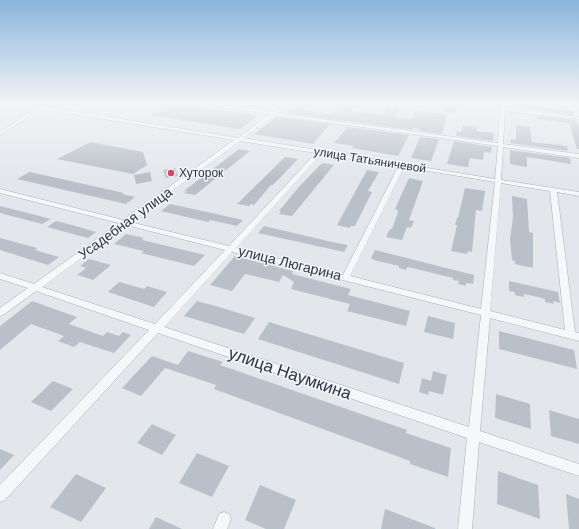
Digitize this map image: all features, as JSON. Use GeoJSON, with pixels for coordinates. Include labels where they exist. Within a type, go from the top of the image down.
{"type":"FeatureCollection","features":[{"type":"Feature","properties":{"kind":"street","name":"улица Татьяничевой"},"geometry":{"type":"LineString","coordinates":[[180,129],[579,194]]}},
{"type":"Feature","properties":{"kind":"street","name":"Усадебная улица"},"geometry":{"type":"LineString","coordinates":[[0,313],[127,222],[253,129]]}},
{"type":"Feature","properties":{"kind":"street"},"geometry":{"type":"LineString","coordinates":[[385,129],[579,156]]}},
{"type":"Feature","properties":{"kind":"street"},"geometry":{"type":"LineString","coordinates":[[465,529],[498,180],[501,129]]}},
{"type":"Feature","properties":{"kind":"street"},"geometry":{"type":"LineString","coordinates":[[0,495],[320,152]]}},
{"type":"Feature","properties":{"kind":"street"},"geometry":{"type":"LineString","coordinates":[[346,277],[402,165]]}},
{"type":"Feature","properties":{"kind":"street"},"geometry":{"type":"LineString","coordinates":[[553,189],[570,334]]}},
{"type":"Feature","properties":{"kind":"street","name":"улица Люгарина"},"geometry":{"type":"LineString","coordinates":[[0,191],[346,277],[579,337]]}},
{"type":"Feature","properties":{"kind":"street","name":"улица Наумкина"},"geometry":{"type":"LineString","coordinates":[[0,276],[579,470]]}},
{"type":"Feature","properties":{"kind":"building"},"geometry":{"type":"Polygon","coordinates":[[[261,129],[326,129],[313,144],[254,134],[261,129]]]}},
{"type":"Feature","properties":{"kind":"building"},"geometry":{"type":"Polygon","coordinates":[[[347,129],[361,129],[409,135],[398,156],[352,148],[354,146],[334,143],[347,129]]]}},
{"type":"Feature","properties":{"kind":"building"},"geometry":{"type":"Polygon","coordinates":[[[417,129],[443,129],[442,134],[421,131],[417,129]]]}},
{"type":"Feature","properties":{"kind":"building"},"geometry":{"type":"Polygon","coordinates":[[[462,129],[477,129],[476,131],[494,133],[493,141],[456,136],[457,131],[461,132],[462,129]]]}},
{"type":"Feature","properties":{"kind":"building"},"geometry":{"type":"Polygon","coordinates":[[[516,129],[530,129],[532,142],[567,146],[568,151],[510,143],[511,139],[516,140],[516,129]]]}},
{"type":"Feature","properties":{"kind":"building"},"geometry":{"type":"Polygon","coordinates":[[[571,129],[579,129],[579,149],[577,149],[571,129]]]}},
{"type":"Feature","properties":{"kind":"building"},"geometry":{"type":"Polygon","coordinates":[[[420,137],[439,139],[431,161],[411,158],[420,137]]]}},
{"type":"Feature","properties":{"kind":"building"},"geometry":{"type":"Polygon","coordinates":[[[454,141],[492,147],[491,153],[484,152],[483,160],[470,158],[468,167],[447,164],[454,141]]]}},
{"type":"Feature","properties":{"kind":"building"},"geometry":{"type":"Polygon","coordinates":[[[91,142],[143,152],[147,165],[133,174],[57,159],[91,142]]]}},
{"type":"Feature","properties":{"kind":"building"},"geometry":{"type":"Polygon","coordinates":[[[239,149],[250,151],[195,195],[184,193],[187,191],[184,191],[239,149]]]}},
{"type":"Feature","properties":{"kind":"building"},"geometry":{"type":"Polygon","coordinates":[[[510,150],[570,158],[571,164],[527,157],[527,167],[510,164],[510,150]]]}},
{"type":"Feature","properties":{"kind":"building"},"geometry":{"type":"Polygon","coordinates":[[[285,157],[298,159],[273,185],[271,185],[254,205],[251,204],[249,206],[237,204],[285,157]]]}},
{"type":"Feature","properties":{"kind":"building"},"geometry":{"type":"Polygon","coordinates":[[[324,163],[334,165],[292,216],[279,214],[281,211],[279,211],[298,188],[321,164],[324,163]]]}},
{"type":"Feature","properties":{"kind":"building","name":"Хуторок"},"geometry":{"type":"Polygon","coordinates":[[[175,168],[178,176],[166,178],[163,170],[175,168]]]}},
{"type":"Feature","properties":{"kind":"building"},"geometry":{"type":"Polygon","coordinates":[[[367,170],[379,172],[368,191],[372,192],[355,226],[351,226],[350,228],[337,225],[367,170]]]}},
{"type":"Feature","properties":{"kind":"building"},"geometry":{"type":"Polygon","coordinates":[[[30,172],[124,193],[122,194],[135,197],[126,204],[17,179],[30,172]]]}},
{"type":"Feature","properties":{"kind":"building"},"geometry":{"type":"Polygon","coordinates":[[[150,172],[152,181],[136,184],[134,175],[150,172]]]}},
{"type":"Feature","properties":{"kind":"building"},"geometry":{"type":"Polygon","coordinates":[[[409,178],[423,181],[409,220],[414,221],[411,228],[407,227],[402,240],[386,237],[390,229],[392,229],[398,212],[398,210],[395,209],[409,178]]]}},
{"type":"Feature","properties":{"kind":"building"},"geometry":{"type":"Polygon","coordinates":[[[465,188],[485,191],[482,211],[476,210],[472,252],[468,251],[467,254],[451,251],[457,225],[455,225],[465,188]]]}},
{"type":"Feature","properties":{"kind":"building"},"geometry":{"type":"Polygon","coordinates":[[[512,196],[527,199],[529,232],[533,233],[533,268],[515,264],[515,261],[512,260],[510,239],[513,217],[512,196]]]}},
{"type":"Feature","properties":{"kind":"building"},"geometry":{"type":"Polygon","coordinates":[[[170,204],[243,220],[237,226],[210,220],[208,222],[161,211],[170,204]]]}},
{"type":"Feature","properties":{"kind":"building"},"geometry":{"type":"Polygon","coordinates":[[[0,206],[51,219],[42,224],[0,213],[0,206]]]}},
{"type":"Feature","properties":{"kind":"building"},"geometry":{"type":"Polygon","coordinates":[[[56,221],[96,232],[88,238],[47,227],[56,221]]]}},
{"type":"Feature","properties":{"kind":"building"},"geometry":{"type":"Polygon","coordinates":[[[264,226],[348,245],[344,252],[258,233],[264,226]]]}},
{"type":"Feature","properties":{"kind":"building"},"geometry":{"type":"Polygon","coordinates":[[[126,234],[144,238],[142,240],[205,255],[194,266],[141,253],[144,251],[114,244],[126,234]]]}},
{"type":"Feature","properties":{"kind":"building"},"geometry":{"type":"Polygon","coordinates":[[[0,238],[37,248],[35,250],[59,257],[48,265],[0,250],[0,238]]]}},
{"type":"Feature","properties":{"kind":"building"},"geometry":{"type":"Polygon","coordinates":[[[375,250],[474,275],[473,284],[466,283],[466,286],[458,284],[459,281],[453,280],[453,278],[407,267],[406,270],[399,268],[399,266],[374,260],[371,258],[375,250]]]}},
{"type":"Feature","properties":{"kind":"building"},"geometry":{"type":"Polygon","coordinates":[[[235,256],[293,271],[292,274],[351,289],[348,295],[410,311],[406,326],[347,311],[350,304],[291,289],[294,282],[283,275],[279,282],[245,274],[232,291],[210,285],[235,256]]]}},
{"type":"Feature","properties":{"kind":"building"},"geometry":{"type":"Polygon","coordinates":[[[89,259],[111,265],[93,280],[77,275],[86,268],[80,266],[89,259]]]}},
{"type":"Feature","properties":{"kind":"building"},"geometry":{"type":"Polygon","coordinates":[[[509,281],[558,292],[560,303],[553,301],[554,304],[545,302],[545,299],[524,294],[524,297],[515,295],[515,292],[509,291],[509,281]]]}},
{"type":"Feature","properties":{"kind":"building"},"geometry":{"type":"Polygon","coordinates":[[[119,282],[144,289],[147,286],[167,292],[154,307],[108,292],[119,282]]]}},
{"type":"Feature","properties":{"kind":"building"},"geometry":{"type":"Polygon","coordinates":[[[32,301],[77,317],[69,324],[103,336],[107,332],[119,336],[123,332],[131,335],[114,353],[80,342],[74,347],[58,341],[64,336],[31,324],[0,350],[0,326],[32,301]]]}},
{"type":"Feature","properties":{"kind":"building"},"geometry":{"type":"Polygon","coordinates":[[[197,301],[255,318],[244,334],[184,316],[197,301]]]}},
{"type":"Feature","properties":{"kind":"building"},"geometry":{"type":"Polygon","coordinates":[[[428,316],[455,323],[453,339],[424,332],[428,316]]]}},
{"type":"Feature","properties":{"kind":"building"},"geometry":{"type":"Polygon","coordinates":[[[269,322],[404,363],[399,384],[258,339],[269,322]]]}},
{"type":"Feature","properties":{"kind":"building"},"geometry":{"type":"Polygon","coordinates":[[[499,331],[574,350],[577,369],[499,349],[499,331]]]}},
{"type":"Feature","properties":{"kind":"building"},"geometry":{"type":"Polygon","coordinates":[[[188,351],[223,362],[220,365],[407,430],[406,433],[451,448],[448,477],[410,464],[410,461],[214,389],[216,385],[165,368],[141,396],[122,388],[152,356],[178,365],[188,351]]]}},
{"type":"Feature","properties":{"kind":"building"},"geometry":{"type":"Polygon","coordinates":[[[433,371],[447,375],[443,395],[429,391],[428,395],[419,392],[422,378],[431,381],[433,371]]]}},
{"type":"Feature","properties":{"kind":"building"},"geometry":{"type":"Polygon","coordinates":[[[53,381],[73,389],[51,411],[31,402],[53,381]]]}},
{"type":"Feature","properties":{"kind":"building"},"geometry":{"type":"Polygon","coordinates":[[[496,394],[530,404],[531,429],[495,418],[496,394]]]}},
{"type":"Feature","properties":{"kind":"building"},"geometry":{"type":"Polygon","coordinates":[[[549,410],[579,419],[579,444],[551,436],[549,410]]]}},
{"type":"Feature","properties":{"kind":"building"},"geometry":{"type":"Polygon","coordinates":[[[152,424],[176,435],[162,455],[137,443],[152,424]]]}},
{"type":"Feature","properties":{"kind":"building"},"geometry":{"type":"Polygon","coordinates":[[[0,449],[14,455],[0,470],[0,449]]]}},
{"type":"Feature","properties":{"kind":"building"},"geometry":{"type":"Polygon","coordinates":[[[197,453],[229,466],[212,497],[179,483],[197,453]]]}},
{"type":"Feature","properties":{"kind":"building"},"geometry":{"type":"Polygon","coordinates":[[[498,471],[538,485],[540,519],[497,504],[498,471]]]}},
{"type":"Feature","properties":{"kind":"building"},"geometry":{"type":"Polygon","coordinates":[[[76,474],[106,488],[81,522],[50,507],[76,474]]]}},
{"type":"Feature","properties":{"kind":"building"},"geometry":{"type":"Polygon","coordinates":[[[260,485],[296,500],[284,529],[266,529],[245,520],[260,485]]]}},
{"type":"Feature","properties":{"kind":"building"},"geometry":{"type":"Polygon","coordinates":[[[566,494],[579,499],[579,529],[569,529],[566,494]]]}},
{"type":"Feature","properties":{"kind":"building"},"geometry":{"type":"Polygon","coordinates":[[[385,509],[435,528],[435,529],[381,529],[385,509]]]}},
{"type":"Feature","properties":{"kind":"building"},"geometry":{"type":"Polygon","coordinates":[[[156,517],[182,529],[149,529],[156,517]]]}},
{"type":"Feature","properties":{"kind":"place","name":"Хуторок"},"geometry":{"type":"Point","coordinates":[171,173]}}]}
